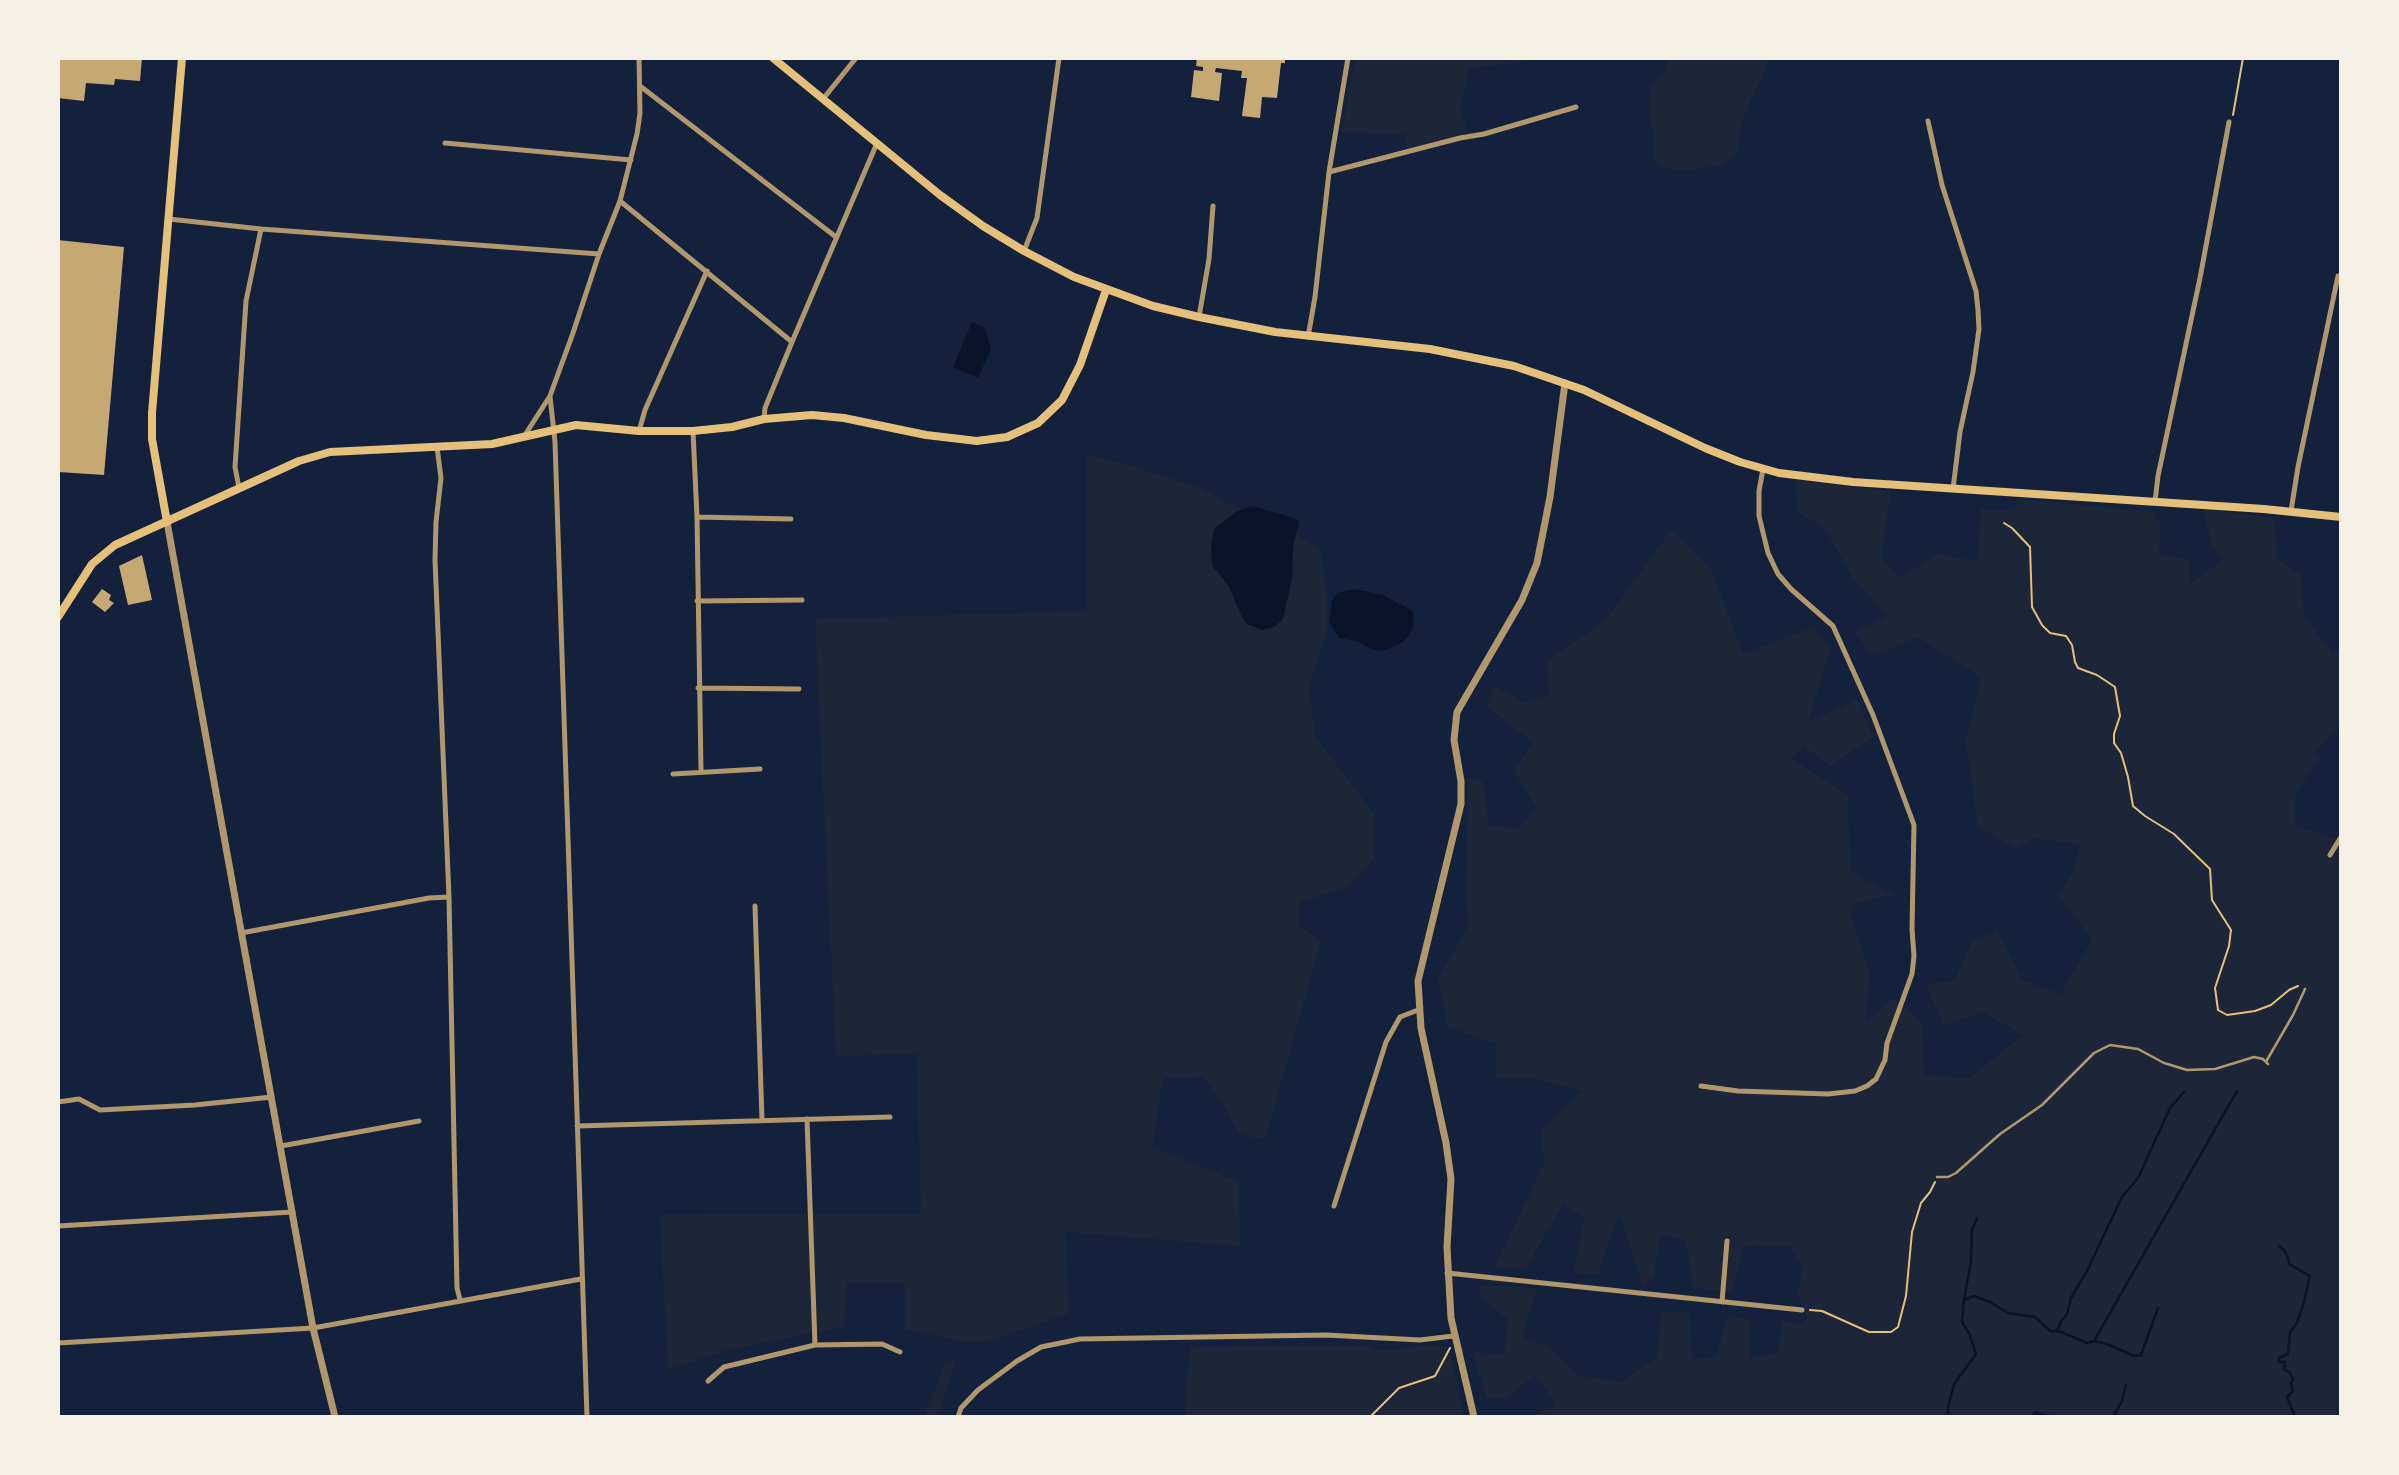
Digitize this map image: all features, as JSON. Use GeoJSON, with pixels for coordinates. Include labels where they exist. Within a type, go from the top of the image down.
{"type":"FeatureCollection","features":[{"type":"Feature","properties":{"kind":"main road"},"geometry":{"type":"LineString","coordinates":[[167,522],[152,439],[182,58]]}},
{"type":"Feature","properties":{"kind":"main road"},"geometry":{"type":"LineString","coordinates":[[773,58],[940,195],[983,226],[1074,277],[1153,306],[1308,337],[1457,353],[1514,366],[1566,383],[1705,448],[1763,469],[1819,479],[2291,511],[2341,517]]}},
{"type":"Feature","properties":{"kind":"main road"},"geometry":{"type":"LineString","coordinates":[[58,617],[83,575],[96,559],[126,539],[299,461],[321,454],[492,444],[586,425],[639,431],[693,431],[732,427],[764,419],[828,415],[901,431],[977,440],[992,440],[1020,433],[1051,412],[1072,383],[1107,290]]}},
{"type":"Feature","properties":{"kind":"street"},"geometry":{"type":"LineString","coordinates":[[522,439],[550,396],[620,201],[637,134],[639,58]]}},
{"type":"Feature","properties":{"kind":"street"},"geometry":{"type":"LineString","coordinates":[[823,99],[856,58]]}},
{"type":"Feature","properties":{"kind":"street"},"geometry":{"type":"LineString","coordinates":[[1024,251],[1037,218],[1059,58]]}},
{"type":"Feature","properties":{"kind":"street"},"geometry":{"type":"LineString","coordinates":[[1308,337],[1329,172],[1348,58]]}},
{"type":"Feature","properties":{"kind":"street"},"geometry":{"type":"LineString","coordinates":[[640,86],[836,237]]}},
{"type":"Feature","properties":{"kind":"street"},"geometry":{"type":"LineString","coordinates":[[1329,172],[1484,134],[1576,107]]}},
{"type":"Feature","properties":{"kind":"street"},"geometry":{"type":"LineString","coordinates":[[1928,121],[1942,185],[1976,291],[1978,310],[1979,328],[1973,372],[1960,432],[1953,489]]}},
{"type":"Feature","properties":{"kind":"street"},"geometry":{"type":"LineString","coordinates":[[2155,502],[2229,122]]}},
{"type":"Feature","properties":{"kind":"street"},"geometry":{"type":"LineString","coordinates":[[445,143],[631,160]]}},
{"type":"Feature","properties":{"kind":"street"},"geometry":{"type":"LineString","coordinates":[[764,419],[765,408],[792,342],[877,143]]}},
{"type":"Feature","properties":{"kind":"street"},"geometry":{"type":"LineString","coordinates":[[620,201],[792,342]]}},
{"type":"Feature","properties":{"kind":"street"},"geometry":{"type":"LineString","coordinates":[[1199,317],[1209,259],[1213,206]]}},
{"type":"Feature","properties":{"kind":"street"},"geometry":{"type":"LineString","coordinates":[[169,219],[261,229],[599,254]]}},
{"type":"Feature","properties":{"kind":"street"},"geometry":{"type":"LineString","coordinates":[[239,488],[235,467],[246,301],[261,229]]}},
{"type":"Feature","properties":{"kind":"street"},"geometry":{"type":"LineString","coordinates":[[639,431],[645,410],[707,271]]}},
{"type":"Feature","properties":{"kind":"street"},"geometry":{"type":"LineString","coordinates":[[2291,511],[2338,276],[2341,276]]}},
{"type":"Feature","properties":{"kind":"street"},"geometry":{"type":"LineString","coordinates":[[1474,1417],[1454,1339],[1447,1273],[1451,1199],[1449,1158],[1418,1010],[1418,981],[1461,804],[1461,781],[1454,740],[1457,712],[1522,600],[1538,563],[1566,383]]}},
{"type":"Feature","properties":{"kind":"street"},"geometry":{"type":"LineString","coordinates":[[550,396],[555,442],[587,1417]]}},
{"type":"Feature","properties":{"kind":"street"},"geometry":{"type":"LineString","coordinates":[[693,431],[701,771]]}},
{"type":"Feature","properties":{"kind":"street"},"geometry":{"type":"LineString","coordinates":[[436,447],[441,478],[435,560],[449,897],[457,1288],[460,1300]]}},
{"type":"Feature","properties":{"kind":"street"},"geometry":{"type":"LineString","coordinates":[[1701,1086],[1738,1091],[1828,1094],[1855,1091],[1867,1086],[1876,1079],[1885,1060],[1887,1043],[1912,974],[1914,956],[1914,825],[1873,715],[1833,626],[1791,589],[1768,553],[1759,516],[1759,491],[1763,469]]}},
{"type":"Feature","properties":{"kind":"street"},"geometry":{"type":"LineString","coordinates":[[697,517],[791,519]]}},
{"type":"Feature","properties":{"kind":"street"},"geometry":{"type":"LineString","coordinates":[[167,522],[313,1328],[335,1417]]}},
{"type":"Feature","properties":{"kind":"street"},"geometry":{"type":"LineString","coordinates":[[697,601],[802,600]]}},
{"type":"Feature","properties":{"kind":"street"},"geometry":{"type":"LineString","coordinates":[[698,688],[799,688]]}},
{"type":"Feature","properties":{"kind":"street"},"geometry":{"type":"LineString","coordinates":[[673,774],[760,769]]}},
{"type":"Feature","properties":{"kind":"street"},"geometry":{"type":"LineString","coordinates":[[2330,855],[2341,836]]}},
{"type":"Feature","properties":{"kind":"street"},"geometry":{"type":"LineString","coordinates":[[241,933],[429,898],[449,897]]}},
{"type":"Feature","properties":{"kind":"street"},"geometry":{"type":"LineString","coordinates":[[755,906],[762,1120]]}},
{"type":"Feature","properties":{"kind":"street"},"geometry":{"type":"LineString","coordinates":[[1334,1206],[1390,1034],[1399,1017],[1418,1010]]}},
{"type":"Feature","properties":{"kind":"street"},"geometry":{"type":"LineString","coordinates":[[58,1102],[79,1099],[100,1110],[195,1105],[272,1097]]}},
{"type":"Feature","properties":{"kind":"street"},"geometry":{"type":"LineString","coordinates":[[577,1126],[890,1117]]}},
{"type":"Feature","properties":{"kind":"street"},"geometry":{"type":"LineString","coordinates":[[807,1119],[815,1345]]}},
{"type":"Feature","properties":{"kind":"street"},"geometry":{"type":"LineString","coordinates":[[281,1146],[419,1121]]}},
{"type":"Feature","properties":{"kind":"street"},"geometry":{"type":"LineString","coordinates":[[58,1226],[293,1212]]}},
{"type":"Feature","properties":{"kind":"street"},"geometry":{"type":"LineString","coordinates":[[1722,1302],[1727,1241]]}},
{"type":"Feature","properties":{"kind":"street"},"geometry":{"type":"LineString","coordinates":[[1447,1273],[1802,1310]]}},
{"type":"Feature","properties":{"kind":"street"},"geometry":{"type":"LineString","coordinates":[[58,1343],[313,1328],[581,1279]]}},
{"type":"Feature","properties":{"kind":"street"},"geometry":{"type":"LineString","coordinates":[[958,1417],[961,1408],[978,1390],[1017,1361],[1041,1347],[1080,1339],[1326,1335],[1454,1339]]}},
{"type":"Feature","properties":{"kind":"street"},"geometry":{"type":"LineString","coordinates":[[708,1381],[724,1367],[815,1345],[882,1344],[900,1352]]}},
{"type":"Feature","properties":{"kind":"lane"},"geometry":{"type":"LineString","coordinates":[[1937,1177],[1948,1177],[1956,1173],[1990,1142],[2052,1097],[2089,1057],[2110,1045],[2138,1049],[2164,1063],[2187,1070],[2215,1069],[2255,1057],[2267,1063],[2305,989]]}},
{"type":"Feature","properties":{"kind":"path"},"geometry":{"type":"LineString","coordinates":[[2229,122],[2234,114],[2243,58]]}},
{"type":"Feature","properties":{"kind":"path"},"geometry":{"type":"LineString","coordinates":[[2004,523],[2030,547],[2032,607],[2042,625],[2050,633],[2066,636],[2072,645],[2078,668],[2097,675],[2115,687],[2120,716],[2114,743],[2121,753],[2133,806],[2174,834],[2210,869],[2212,900],[2231,930],[2230,946],[2215,988],[2218,1010],[2227,1015],[2255,1011],[2272,1005],[2295,988],[2300,986],[2305,989]]}},
{"type":"Feature","properties":{"kind":"path"},"geometry":{"type":"LineString","coordinates":[[1802,1310],[1822,1311],[1869,1332],[1891,1332],[1898,1327],[1906,1296],[1915,1223],[1921,1203],[1937,1177]]}},
{"type":"Feature","properties":{"kind":"path"},"geometry":{"type":"LineString","coordinates":[[1370,1417],[1399,1388],[1436,1376],[1454,1339]]}},
{"type":"Feature","properties":{"kind":"shaded area"},"geometry":{"type":"Polygon","coordinates":[[[1355,58],[1553,58],[1469,68],[1460,109],[1468,133],[1407,148],[1406,135],[1342,132],[1355,58]]]}},
{"type":"Feature","properties":{"kind":"shaded area"},"geometry":{"type":"Polygon","coordinates":[[[1669,58],[1771,58],[1741,122],[1738,152],[1725,164],[1694,170],[1674,170],[1658,165],[1654,160],[1654,134],[1649,117],[1650,87],[1665,72],[1669,58]]]}},
{"type":"Feature","properties":{"kind":"shaded area"},"geometry":{"type":"Polygon","coordinates":[[[972,322],[985,328],[991,349],[978,378],[953,367],[972,322]]]}},
{"type":"Feature","properties":{"kind":"shaded area"},"geometry":{"type":"Polygon","coordinates":[[[1087,455],[1200,488],[1231,505],[1276,522],[1320,549],[1327,595],[1327,632],[1309,687],[1315,736],[1374,814],[1374,859],[1347,887],[1299,903],[1299,926],[1321,941],[1265,1140],[1239,1134],[1224,1105],[1204,1077],[1163,1078],[1152,1147],[1239,1182],[1240,1246],[1065,1232],[1069,1313],[991,1341],[959,1341],[905,1329],[905,1283],[847,1283],[844,1327],[727,1350],[668,1370],[660,1215],[921,1213],[917,1054],[836,1056],[815,619],[1087,611],[1087,455]]]}},
{"type":"Feature","properties":{"kind":"shaded area"},"geometry":{"type":"Polygon","coordinates":[[[1796,480],[1891,491],[1881,556],[1899,578],[1939,554],[1975,561],[1978,559],[1981,509],[2015,511],[2017,499],[2156,512],[2154,520],[2161,521],[2159,555],[2189,559],[2190,584],[2224,559],[2213,548],[2203,509],[2274,518],[2277,559],[2301,575],[2304,616],[2333,654],[2341,647],[2341,723],[2313,756],[2321,757],[2295,796],[2295,825],[2341,841],[2341,1417],[1531,1417],[1556,1404],[1535,1375],[1506,1399],[1487,1398],[1472,1352],[1504,1354],[1508,1319],[1483,1299],[1477,1285],[1537,1288],[1522,1338],[1547,1345],[1577,1375],[1620,1382],[1657,1357],[1661,1312],[1689,1311],[1692,1359],[1716,1358],[1727,1316],[1751,1320],[1750,1358],[1778,1352],[1782,1322],[1804,1324],[1807,1318],[1797,1294],[1803,1267],[1789,1246],[1745,1245],[1731,1293],[1693,1288],[1686,1241],[1660,1234],[1654,1277],[1643,1287],[1619,1212],[1598,1274],[1574,1273],[1584,1218],[1563,1204],[1526,1268],[1495,1267],[1544,1163],[1541,1132],[1581,1091],[1535,1079],[1496,1078],[1496,1044],[1448,1027],[1438,979],[1469,924],[1466,898],[1468,777],[1483,782],[1489,825],[1518,829],[1536,808],[1514,771],[1533,743],[1486,705],[1495,686],[1525,703],[1549,696],[1547,661],[1606,620],[1671,530],[1712,571],[1743,654],[1812,628],[1831,648],[1808,722],[1857,700],[1873,737],[1830,766],[1804,746],[1790,758],[1848,795],[1850,871],[1894,894],[1848,906],[1870,974],[1865,1023],[1894,998],[1922,1022],[1924,1075],[1970,1078],[2023,1035],[1982,1012],[1944,1026],[1926,985],[1955,980],[1972,942],[1997,931],[2023,980],[2060,994],[2092,940],[2059,895],[2072,872],[2081,845],[2034,838],[2016,848],[1978,827],[1966,741],[1981,677],[1918,637],[1872,656],[1854,631],[1888,616],[1853,578],[1824,527],[1797,512],[1796,480]]]}},
{"type":"Feature","properties":{"kind":"shaded area"},"geometry":{"type":"Polygon","coordinates":[[[1253,506],[1294,518],[1299,522],[1293,547],[1292,579],[1283,619],[1276,626],[1262,630],[1247,624],[1229,587],[1212,565],[1211,545],[1214,529],[1237,511],[1253,506]]]}},
{"type":"Feature","properties":{"kind":"shaded area"},"geometry":{"type":"Polygon","coordinates":[[[1354,589],[1383,595],[1413,611],[1414,625],[1408,637],[1384,651],[1339,638],[1329,622],[1332,601],[1337,593],[1354,589]]]}},
{"type":"Feature","properties":{"kind":"shaded area"},"geometry":{"type":"Polygon","coordinates":[[[1439,1345],[1446,1348],[1450,1354],[1464,1417],[1186,1417],[1185,1388],[1191,1347],[1350,1346],[1373,1347],[1374,1351],[1439,1345]]]}},
{"type":"Feature","properties":{"kind":"shaded area"},"geometry":{"type":"Polygon","coordinates":[[[946,1363],[955,1363],[938,1417],[923,1417],[946,1363]]]}},
{"type":"Feature","properties":{"kind":"building"},"geometry":{"type":"Polygon","coordinates":[[[58,58],[142,58],[140,81],[115,79],[114,85],[86,83],[84,101],[58,98],[58,58]]]}},
{"type":"Feature","properties":{"kind":"building"},"geometry":{"type":"Polygon","coordinates":[[[1197,58],[1285,58],[1285,63],[1281,63],[1277,98],[1262,97],[1260,118],[1242,116],[1247,78],[1241,78],[1242,71],[1216,68],[1215,72],[1222,73],[1219,101],[1191,97],[1194,70],[1203,71],[1203,67],[1196,66],[1197,58]]]}},
{"type":"Feature","properties":{"kind":"building"},"geometry":{"type":"Polygon","coordinates":[[[58,240],[124,247],[104,475],[58,472],[58,240]]]}},
{"type":"Feature","properties":{"kind":"building"},"geometry":{"type":"Polygon","coordinates":[[[142,555],[152,600],[128,605],[119,566],[142,555]]]}},
{"type":"Feature","properties":{"kind":"building"},"geometry":{"type":"Polygon","coordinates":[[[102,589],[111,595],[109,600],[114,603],[105,612],[92,602],[102,589]]]}},
{"type":"Feature","properties":{"kind":"waterway"},"geometry":{"type":"LineString","coordinates":[[2059,1331],[2087,1343],[2094,1341],[2237,1091]]}},
{"type":"Feature","properties":{"kind":"waterway"},"geometry":{"type":"LineString","coordinates":[[1948,1417],[1954,1384],[1976,1354],[1970,1335],[1962,1322],[1964,1300],[1974,1296],[2008,1313],[2035,1317],[2050,1331],[2057,1331],[2122,1197],[2138,1178],[2170,1108],[2184,1092]]}},
{"type":"Feature","properties":{"kind":"waterway"},"geometry":{"type":"LineString","coordinates":[[1964,1300],[1971,1261],[1972,1230],[1977,1218]]}},
{"type":"Feature","properties":{"kind":"waterway"},"geometry":{"type":"LineString","coordinates":[[2279,1246],[2284,1250],[2289,1264],[2310,1276],[2303,1306],[2296,1325],[2290,1332],[2288,1354],[2279,1358],[2279,1362],[2285,1362],[2284,1369],[2293,1379],[2293,1391],[2287,1397],[2295,1417]]}},
{"type":"Feature","properties":{"kind":"waterway"},"geometry":{"type":"LineString","coordinates":[[2094,1341],[2134,1356],[2141,1355],[2158,1308]]}},
{"type":"Feature","properties":{"kind":"waterway"},"geometry":{"type":"LineString","coordinates":[[2113,1417],[2122,1401],[2126,1385]]}},
{"type":"Feature","properties":{"kind":"waterway"},"geometry":{"type":"LineString","coordinates":[[2032,1417],[2035,1413],[2054,1417]]}}]}
